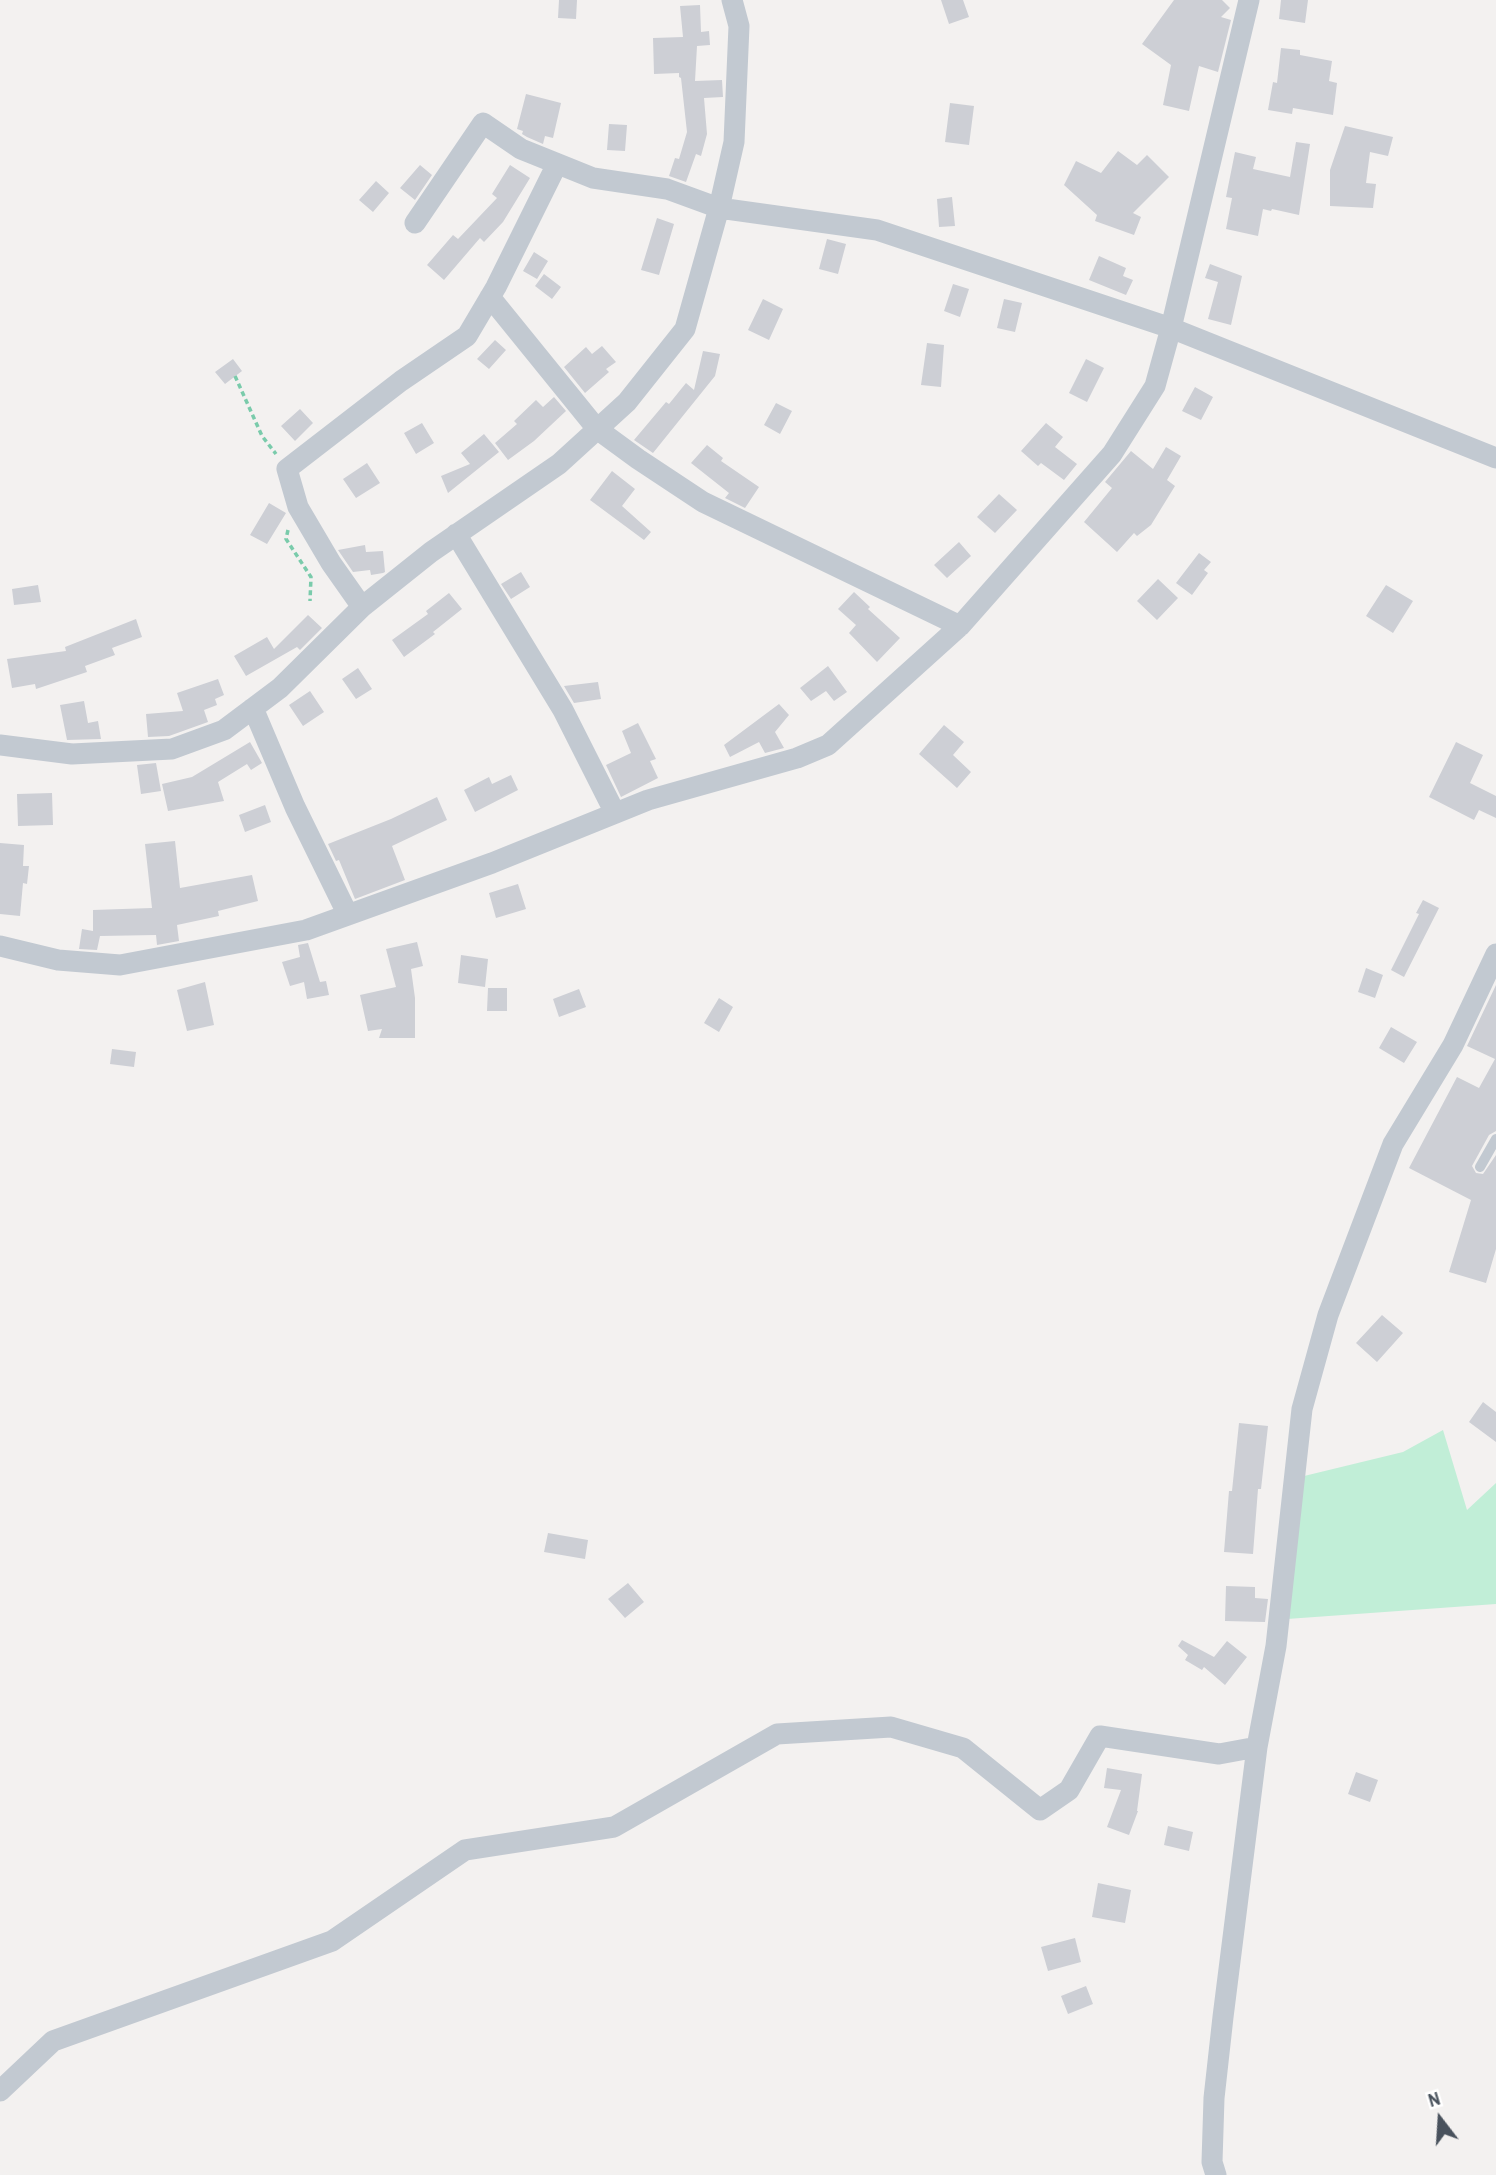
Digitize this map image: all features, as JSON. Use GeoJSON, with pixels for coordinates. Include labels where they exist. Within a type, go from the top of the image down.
{"type":"FeatureCollection","features":[{"type":"Feature","properties":{"kind":"street"},"geometry":{"type":"LineString","coordinates":[[0,745],[72,754],[172,748],[224,730],[279,688],[362,607],[456,534],[559,464],[627,402],[685,329],[719,208],[734,142],[739,26],[732,0]]}},
{"type":"Feature","properties":{"kind":"street"},"geometry":{"type":"LineString","coordinates":[[0,946],[58,960],[120,965],[306,930],[492,863],[648,800],[797,758],[828,745],[960,626],[1112,454],[1155,386],[1250,0]]}},
{"type":"Feature","properties":{"kind":"street"},"geometry":{"type":"LineString","coordinates":[[415,223],[483,124],[521,149],[593,178],[667,190],[719,208],[877,230],[1171,328],[1496,458]]}},
{"type":"Feature","properties":{"kind":"street"},"geometry":{"type":"LineString","coordinates":[[362,607],[331,563],[298,507],[287,469],[401,381],[467,336],[490,297],[557,164]]}},
{"type":"Feature","properties":{"kind":"street"},"geometry":{"type":"LineString","coordinates":[[490,297],[597,429],[704,502],[960,626]]}},
{"type":"Feature","properties":{"kind":"street"},"geometry":{"type":"LineString","coordinates":[[456,534],[563,710],[615,813]]}},
{"type":"Feature","properties":{"kind":"street"},"geometry":{"type":"LineString","coordinates":[[253,708],[295,807],[348,915]]}},
{"type":"Feature","properties":{"kind":"street"},"geometry":{"type":"LineString","coordinates":[[1216,2175],[1212,2162],[1214,2098],[1257,1746],[1276,1646],[1302,1409],[1328,1315],[1393,1144],[1453,1045],[1496,954]]}},
{"type":"Feature","properties":{"kind":"street"},"geometry":{"type":"LineString","coordinates":[[0,2091],[53,2041],[332,1941],[465,1850],[614,1827],[776,1734],[891,1727],[963,1748],[1040,1811],[1069,1790],[1100,1736],[1219,1754],[1257,1746]]}},
{"type":"Feature","properties":{"kind":"lane"},"geometry":{"type":"LineString","coordinates":[[1480,1167],[1496,1139]]}},
{"type":"Feature","properties":{"kind":"path"},"geometry":{"type":"LineString","coordinates":[[235,376],[262,436],[287,469]]}},
{"type":"Feature","properties":{"kind":"path"},"geometry":{"type":"LineString","coordinates":[[298,507],[290,520],[286,539],[311,578],[310,601]]}},
{"type":"Feature","properties":{"kind":"green space"},"geometry":{"type":"Polygon","coordinates":[[[1443,1430],[1467,1510],[1496,1483],[1496,1604],[1287,1619],[1300,1477],[1403,1452],[1443,1430]]]}},
{"type":"Feature","properties":{"kind":"building"},"geometry":{"type":"Polygon","coordinates":[[[559,0],[577,0],[576,19],[558,18],[559,0]]]}},
{"type":"Feature","properties":{"kind":"building"},"geometry":{"type":"Polygon","coordinates":[[[941,0],[963,0],[969,17],[949,24],[941,0]]]}},
{"type":"Feature","properties":{"kind":"building"},"geometry":{"type":"Polygon","coordinates":[[[1174,0],[1222,0],[1230,8],[1221,17],[1231,20],[1218,72],[1199,66],[1189,111],[1163,105],[1171,65],[1142,44],[1174,0]]]}},
{"type":"Feature","properties":{"kind":"building"},"geometry":{"type":"Polygon","coordinates":[[[1281,0],[1308,0],[1305,23],[1279,19],[1281,0]]]}},
{"type":"Feature","properties":{"kind":"building"},"geometry":{"type":"Polygon","coordinates":[[[700,5],[701,32],[709,31],[710,45],[697,46],[695,81],[722,80],[723,97],[704,98],[707,134],[701,156],[696,154],[686,182],[669,176],[675,158],[679,159],[687,132],[681,78],[679,73],[654,74],[653,38],[683,37],[680,6],[700,5]]]}},
{"type":"Feature","properties":{"kind":"building"},"geometry":{"type":"Polygon","coordinates":[[[1281,48],[1300,50],[1300,55],[1332,61],[1329,81],[1337,83],[1333,115],[1293,108],[1292,114],[1268,110],[1273,82],[1277,83],[1281,48]]]}},
{"type":"Feature","properties":{"kind":"building"},"geometry":{"type":"Polygon","coordinates":[[[526,94],[561,103],[553,138],[545,136],[543,144],[517,129],[526,94]]]}},
{"type":"Feature","properties":{"kind":"building"},"geometry":{"type":"Polygon","coordinates":[[[950,103],[974,106],[969,145],[945,142],[950,103]]]}},
{"type":"Feature","properties":{"kind":"building"},"geometry":{"type":"Polygon","coordinates":[[[609,124],[627,125],[625,151],[607,150],[609,124]]]}},
{"type":"Feature","properties":{"kind":"building"},"geometry":{"type":"Polygon","coordinates":[[[1345,126],[1393,137],[1388,156],[1370,152],[1366,183],[1376,184],[1373,208],[1330,206],[1330,170],[1345,126]]]}},
{"type":"Feature","properties":{"kind":"building"},"geometry":{"type":"Polygon","coordinates":[[[1296,142],[1310,144],[1299,215],[1263,209],[1258,236],[1226,229],[1232,198],[1226,197],[1235,152],[1256,157],[1253,169],[1290,177],[1296,142]]]}},
{"type":"Feature","properties":{"kind":"building"},"geometry":{"type":"Polygon","coordinates":[[[1118,151],[1137,165],[1147,155],[1169,177],[1133,213],[1141,217],[1134,235],[1095,221],[1097,215],[1064,185],[1076,161],[1101,173],[1118,151]]]}},
{"type":"Feature","properties":{"kind":"building"},"geometry":{"type":"Polygon","coordinates":[[[420,165],[432,175],[415,200],[400,188],[420,165]]]}},
{"type":"Feature","properties":{"kind":"building"},"geometry":{"type":"Polygon","coordinates":[[[510,165],[530,178],[503,222],[484,242],[480,238],[444,280],[427,265],[453,235],[458,239],[497,198],[492,194],[510,165]]]}},
{"type":"Feature","properties":{"kind":"building"},"geometry":{"type":"Polygon","coordinates":[[[376,181],[389,193],[373,212],[359,200],[376,181]]]}},
{"type":"Feature","properties":{"kind":"building"},"geometry":{"type":"Polygon","coordinates":[[[952,197],[955,226],[939,227],[937,199],[952,197]]]}},
{"type":"Feature","properties":{"kind":"building"},"geometry":{"type":"Polygon","coordinates":[[[657,218],[674,224],[659,275],[641,270],[657,218]]]}},
{"type":"Feature","properties":{"kind":"building"},"geometry":{"type":"Polygon","coordinates":[[[827,239],[846,244],[838,274],[819,269],[827,239]]]}},
{"type":"Feature","properties":{"kind":"building"},"geometry":{"type":"Polygon","coordinates":[[[534,252],[548,261],[537,279],[523,271],[534,252]]]}},
{"type":"Feature","properties":{"kind":"building"},"geometry":{"type":"Polygon","coordinates":[[[1099,256],[1126,268],[1123,276],[1133,280],[1126,295],[1089,280],[1099,256]]]}},
{"type":"Feature","properties":{"kind":"building"},"geometry":{"type":"Polygon","coordinates":[[[1210,264],[1242,276],[1231,325],[1208,319],[1218,282],[1205,278],[1210,264]]]}},
{"type":"Feature","properties":{"kind":"building"},"geometry":{"type":"Polygon","coordinates":[[[544,274],[561,287],[552,299],[535,286],[544,274]]]}},
{"type":"Feature","properties":{"kind":"building"},"geometry":{"type":"Polygon","coordinates":[[[953,284],[969,289],[960,317],[944,311],[953,284]]]}},
{"type":"Feature","properties":{"kind":"building"},"geometry":{"type":"Polygon","coordinates":[[[763,299],[783,309],[769,340],[748,330],[763,299]]]}},
{"type":"Feature","properties":{"kind":"building"},"geometry":{"type":"Polygon","coordinates":[[[1004,299],[1022,303],[1015,332],[997,328],[1004,299]]]}},
{"type":"Feature","properties":{"kind":"building"},"geometry":{"type":"Polygon","coordinates":[[[495,340],[506,350],[489,369],[477,359],[495,340]]]}},
{"type":"Feature","properties":{"kind":"building"},"geometry":{"type":"Polygon","coordinates":[[[927,343],[944,345],[941,387],[921,385],[927,343]]]}},
{"type":"Feature","properties":{"kind":"building"},"geometry":{"type":"Polygon","coordinates":[[[602,346],[616,362],[606,369],[609,372],[585,393],[564,367],[586,347],[592,354],[602,346]]]}},
{"type":"Feature","properties":{"kind":"building"},"geometry":{"type":"Polygon","coordinates":[[[703,351],[720,354],[715,376],[653,453],[634,440],[686,383],[694,390],[703,351]]]}},
{"type":"Feature","properties":{"kind":"building"},"geometry":{"type":"Polygon","coordinates":[[[233,359],[242,371],[225,384],[215,372],[233,359]]]}},
{"type":"Feature","properties":{"kind":"building"},"geometry":{"type":"Polygon","coordinates":[[[1086,359],[1104,368],[1087,402],[1069,393],[1086,359]]]}},
{"type":"Feature","properties":{"kind":"building"},"geometry":{"type":"Polygon","coordinates":[[[1195,387],[1213,397],[1201,420],[1182,411],[1195,387]]]}},
{"type":"Feature","properties":{"kind":"building"},"geometry":{"type":"Polygon","coordinates":[[[554,397],[566,411],[534,441],[508,460],[495,443],[517,424],[514,421],[536,400],[543,407],[554,397]]]}},
{"type":"Feature","properties":{"kind":"building"},"geometry":{"type":"Polygon","coordinates":[[[776,403],[792,411],[780,434],[764,425],[776,403]]]}},
{"type":"Feature","properties":{"kind":"building"},"geometry":{"type":"Polygon","coordinates":[[[300,409],[313,423],[295,441],[281,426],[300,409]]]}},
{"type":"Feature","properties":{"kind":"building"},"geometry":{"type":"Polygon","coordinates":[[[422,423],[434,443],[416,454],[404,433],[422,423]]]}},
{"type":"Feature","properties":{"kind":"building"},"geometry":{"type":"Polygon","coordinates":[[[1046,423],[1063,437],[1055,447],[1077,464],[1064,480],[1041,463],[1038,466],[1021,451],[1046,423]]]}},
{"type":"Feature","properties":{"kind":"building"},"geometry":{"type":"Polygon","coordinates":[[[484,434],[499,452],[448,493],[441,476],[470,464],[461,453],[484,434]]]}},
{"type":"Feature","properties":{"kind":"building"},"geometry":{"type":"Polygon","coordinates":[[[707,445],[723,458],[721,461],[759,487],[745,508],[725,498],[729,493],[691,463],[707,445]]]}},
{"type":"Feature","properties":{"kind":"building"},"geometry":{"type":"Polygon","coordinates":[[[1166,447],[1181,456],[1167,480],[1175,486],[1151,525],[1137,536],[1134,533],[1117,552],[1084,522],[1112,488],[1105,482],[1131,451],[1153,469],[1166,447]]]}},
{"type":"Feature","properties":{"kind":"building"},"geometry":{"type":"Polygon","coordinates":[[[367,463],[380,483],[356,498],[343,479],[367,463]]]}},
{"type":"Feature","properties":{"kind":"building"},"geometry":{"type":"Polygon","coordinates":[[[612,471],[635,489],[622,506],[651,532],[644,540],[590,500],[612,471]]]}},
{"type":"Feature","properties":{"kind":"building"},"geometry":{"type":"Polygon","coordinates":[[[999,494],[1017,510],[995,533],[977,517],[999,494]]]}},
{"type":"Feature","properties":{"kind":"building"},"geometry":{"type":"Polygon","coordinates":[[[269,503],[286,513],[267,544],[250,535],[269,503]]]}},
{"type":"Feature","properties":{"kind":"building"},"geometry":{"type":"Polygon","coordinates":[[[959,542],[971,556],[947,578],[934,565],[959,542]]]}},
{"type":"Feature","properties":{"kind":"building"},"geometry":{"type":"Polygon","coordinates":[[[365,545],[366,552],[383,551],[385,572],[371,575],[370,570],[353,572],[338,550],[365,545]]]}},
{"type":"Feature","properties":{"kind":"building"},"geometry":{"type":"Polygon","coordinates":[[[1199,553],[1211,562],[1204,570],[1208,573],[1192,595],[1176,583],[1199,553]]]}},
{"type":"Feature","properties":{"kind":"building"},"geometry":{"type":"Polygon","coordinates":[[[521,572],[530,587],[511,599],[501,584],[521,572]]]}},
{"type":"Feature","properties":{"kind":"building"},"geometry":{"type":"Polygon","coordinates":[[[1158,579],[1178,598],[1157,620],[1137,601],[1158,579]]]}},
{"type":"Feature","properties":{"kind":"building"},"geometry":{"type":"Polygon","coordinates":[[[38,585],[41,602],[14,605],[12,589],[38,585]]]}},
{"type":"Feature","properties":{"kind":"building"},"geometry":{"type":"Polygon","coordinates":[[[1386,585],[1413,601],[1393,633],[1366,616],[1386,585]]]}},
{"type":"Feature","properties":{"kind":"building"},"geometry":{"type":"Polygon","coordinates":[[[854,592],[870,607],[868,609],[900,638],[877,662],[849,633],[856,625],[838,609],[854,592]]]}},
{"type":"Feature","properties":{"kind":"building"},"geometry":{"type":"Polygon","coordinates":[[[449,593],[462,609],[404,657],[392,640],[428,614],[426,611],[449,593]]]}},
{"type":"Feature","properties":{"kind":"building"},"geometry":{"type":"Polygon","coordinates":[[[308,615],[322,628],[300,650],[297,647],[246,676],[234,656],[267,637],[274,649],[308,615]]]}},
{"type":"Feature","properties":{"kind":"building"},"geometry":{"type":"Polygon","coordinates":[[[136,619],[142,637],[112,648],[115,655],[85,666],[87,672],[36,689],[35,684],[12,688],[7,659],[66,651],[65,647],[136,619]]]}},
{"type":"Feature","properties":{"kind":"building"},"geometry":{"type":"Polygon","coordinates":[[[828,666],[847,692],[834,701],[826,691],[811,701],[800,688],[828,666]]]}},
{"type":"Feature","properties":{"kind":"building"},"geometry":{"type":"Polygon","coordinates":[[[358,668],[372,689],[356,699],[342,679],[358,668]]]}},
{"type":"Feature","properties":{"kind":"building"},"geometry":{"type":"Polygon","coordinates":[[[218,679],[224,695],[215,699],[217,705],[204,710],[208,722],[169,736],[148,737],[146,714],[183,711],[177,693],[218,679]]]}},
{"type":"Feature","properties":{"kind":"building"},"geometry":{"type":"Polygon","coordinates":[[[598,682],[601,699],[574,703],[564,686],[598,682]]]}},
{"type":"Feature","properties":{"kind":"building"},"geometry":{"type":"Polygon","coordinates":[[[310,691],[324,712],[303,726],[289,705],[310,691]]]}},
{"type":"Feature","properties":{"kind":"building"},"geometry":{"type":"Polygon","coordinates":[[[84,701],[88,723],[98,721],[101,739],[67,740],[60,705],[84,701]]]}},
{"type":"Feature","properties":{"kind":"building"},"geometry":{"type":"Polygon","coordinates":[[[779,704],[789,715],[775,732],[784,748],[765,753],[759,742],[730,757],[724,745],[779,704]]]}},
{"type":"Feature","properties":{"kind":"building"},"geometry":{"type":"Polygon","coordinates":[[[638,723],[656,759],[650,761],[658,778],[621,797],[606,765],[631,753],[622,731],[638,723]]]}},
{"type":"Feature","properties":{"kind":"building"},"geometry":{"type":"Polygon","coordinates":[[[944,725],[964,742],[953,755],[971,772],[957,788],[919,754],[944,725]]]}},
{"type":"Feature","properties":{"kind":"building"},"geometry":{"type":"Polygon","coordinates":[[[250,742],[262,763],[251,770],[247,764],[218,782],[224,801],[168,811],[162,784],[192,777],[250,742]]]}},
{"type":"Feature","properties":{"kind":"building"},"geometry":{"type":"Polygon","coordinates":[[[1456,742],[1483,755],[1470,783],[1496,796],[1496,818],[1479,810],[1474,820],[1429,797],[1456,742]]]}},
{"type":"Feature","properties":{"kind":"building"},"geometry":{"type":"Polygon","coordinates":[[[156,763],[161,791],[141,794],[137,765],[156,763]]]}},
{"type":"Feature","properties":{"kind":"building"},"geometry":{"type":"Polygon","coordinates":[[[511,775],[518,790],[475,812],[464,790],[489,777],[492,784],[511,775]]]}},
{"type":"Feature","properties":{"kind":"building"},"geometry":{"type":"Polygon","coordinates":[[[52,793],[53,825],[18,826],[17,794],[52,793]]]}},
{"type":"Feature","properties":{"kind":"building"},"geometry":{"type":"Polygon","coordinates":[[[437,797],[447,820],[392,846],[405,880],[355,899],[339,860],[336,861],[328,844],[437,797]]]}},
{"type":"Feature","properties":{"kind":"building"},"geometry":{"type":"Polygon","coordinates":[[[265,805],[271,822],[245,832],[239,815],[265,805]]]}},
{"type":"Feature","properties":{"kind":"building"},"geometry":{"type":"Polygon","coordinates":[[[175,841],[180,888],[252,875],[258,901],[218,911],[219,916],[177,925],[179,941],[157,945],[156,935],[100,936],[97,950],[79,949],[82,929],[93,931],[93,910],[152,908],[145,844],[175,841]]]}},
{"type":"Feature","properties":{"kind":"building"},"geometry":{"type":"Polygon","coordinates":[[[0,843],[24,845],[23,866],[29,866],[27,884],[23,883],[20,916],[0,914],[0,843]]]}},
{"type":"Feature","properties":{"kind":"building"},"geometry":{"type":"Polygon","coordinates":[[[518,884],[526,909],[496,918],[489,893],[518,884]]]}},
{"type":"Feature","properties":{"kind":"building"},"geometry":{"type":"Polygon","coordinates":[[[1423,900],[1439,908],[1404,977],[1391,970],[1419,914],[1416,913],[1423,900]]]}},
{"type":"Feature","properties":{"kind":"building"},"geometry":{"type":"Polygon","coordinates":[[[417,942],[423,966],[411,969],[415,998],[415,1038],[379,1038],[382,1029],[368,1031],[360,995],[396,987],[386,949],[417,942]]]}},
{"type":"Feature","properties":{"kind":"building"},"geometry":{"type":"Polygon","coordinates":[[[308,943],[320,982],[326,981],[329,995],[307,999],[304,982],[290,986],[282,962],[300,957],[298,945],[308,943]]]}},
{"type":"Feature","properties":{"kind":"building"},"geometry":{"type":"Polygon","coordinates":[[[461,955],[488,959],[485,987],[458,983],[461,955]]]}},
{"type":"Feature","properties":{"kind":"building"},"geometry":{"type":"Polygon","coordinates":[[[1366,968],[1383,975],[1375,998],[1358,992],[1366,968]]]}},
{"type":"Feature","properties":{"kind":"building"},"geometry":{"type":"Polygon","coordinates":[[[205,982],[214,1025],[187,1031],[177,990],[205,982]]]}},
{"type":"Feature","properties":{"kind":"building"},"geometry":{"type":"Polygon","coordinates":[[[1496,985],[1496,1131],[1489,1135],[1472,1166],[1476,1173],[1483,1174],[1496,1155],[1496,1249],[1486,1283],[1449,1272],[1471,1200],[1409,1168],[1457,1077],[1479,1088],[1495,1059],[1467,1046],[1496,985]]]}},
{"type":"Feature","properties":{"kind":"building"},"geometry":{"type":"Polygon","coordinates":[[[488,988],[507,988],[507,1011],[487,1011],[488,988]]]}},
{"type":"Feature","properties":{"kind":"building"},"geometry":{"type":"Polygon","coordinates":[[[579,989],[586,1007],[559,1017],[553,999],[579,989]]]}},
{"type":"Feature","properties":{"kind":"building"},"geometry":{"type":"Polygon","coordinates":[[[719,998],[733,1007],[719,1032],[704,1023],[719,998]]]}},
{"type":"Feature","properties":{"kind":"building"},"geometry":{"type":"Polygon","coordinates":[[[1391,1027],[1417,1042],[1404,1063],[1379,1048],[1391,1027]]]}},
{"type":"Feature","properties":{"kind":"building"},"geometry":{"type":"Polygon","coordinates":[[[112,1049],[136,1052],[134,1067],[110,1064],[112,1049]]]}},
{"type":"Feature","properties":{"kind":"building"},"geometry":{"type":"Polygon","coordinates":[[[1382,1315],[1403,1333],[1377,1362],[1356,1343],[1382,1315]]]}},
{"type":"Feature","properties":{"kind":"building"},"geometry":{"type":"Polygon","coordinates":[[[1483,1402],[1496,1412],[1496,1442],[1469,1422],[1483,1402]]]}},
{"type":"Feature","properties":{"kind":"building"},"geometry":{"type":"Polygon","coordinates":[[[1239,1423],[1268,1426],[1261,1489],[1258,1489],[1253,1554],[1224,1552],[1239,1423]]]}},
{"type":"Feature","properties":{"kind":"building"},"geometry":{"type":"Polygon","coordinates":[[[548,1533],[588,1540],[585,1559],[544,1552],[548,1533]]]}},
{"type":"Feature","properties":{"kind":"building"},"geometry":{"type":"Polygon","coordinates":[[[628,1583],[644,1602],[625,1618],[608,1599],[628,1583]]]}},
{"type":"Feature","properties":{"kind":"building"},"geometry":{"type":"Polygon","coordinates":[[[1226,1586],[1255,1587],[1255,1598],[1268,1599],[1265,1622],[1225,1621],[1226,1586]]]}},
{"type":"Feature","properties":{"kind":"building"},"geometry":{"type":"Polygon","coordinates":[[[1182,1640],[1214,1657],[1227,1641],[1247,1657],[1225,1685],[1204,1667],[1202,1670],[1185,1660],[1188,1655],[1178,1646],[1182,1640]]]}},
{"type":"Feature","properties":{"kind":"building"},"geometry":{"type":"Polygon","coordinates":[[[1107,1768],[1142,1774],[1138,1811],[1129,1835],[1107,1827],[1121,1790],[1104,1788],[1107,1768]]]}},
{"type":"Feature","properties":{"kind":"building"},"geometry":{"type":"Polygon","coordinates":[[[1356,1772],[1378,1780],[1370,1802],[1348,1794],[1356,1772]]]}},
{"type":"Feature","properties":{"kind":"building"},"geometry":{"type":"Polygon","coordinates":[[[1168,1826],[1193,1832],[1189,1851],[1164,1845],[1168,1826]]]}},
{"type":"Feature","properties":{"kind":"building"},"geometry":{"type":"Polygon","coordinates":[[[1098,1883],[1131,1890],[1125,1923],[1092,1917],[1098,1883]]]}},
{"type":"Feature","properties":{"kind":"building"},"geometry":{"type":"Polygon","coordinates":[[[1075,1938],[1081,1962],[1048,1971],[1041,1947],[1075,1938]]]}},
{"type":"Feature","properties":{"kind":"building"},"geometry":{"type":"Polygon","coordinates":[[[1086,1986],[1093,2004],[1068,2014],[1061,1996],[1086,1986]]]}}]}
